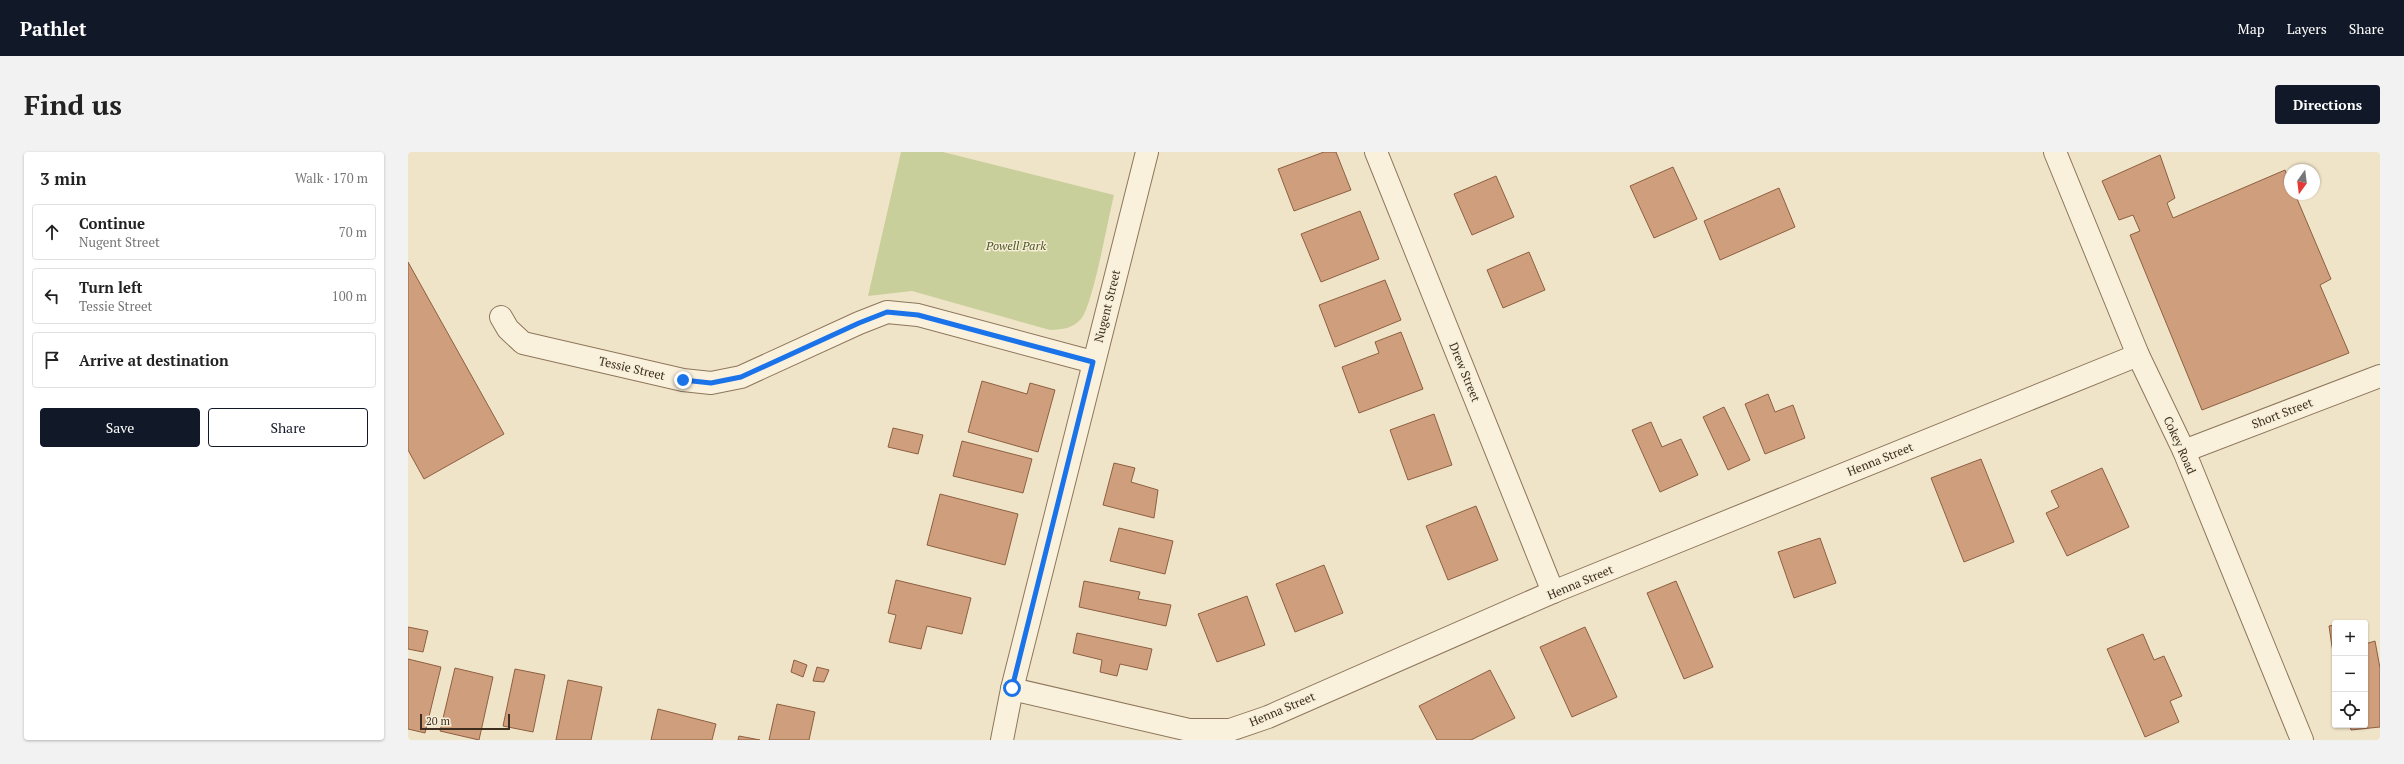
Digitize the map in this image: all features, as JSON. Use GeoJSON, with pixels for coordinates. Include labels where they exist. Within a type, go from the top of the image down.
{"type":"FeatureCollection","features":[{"type":"Feature","properties":{"kind":"street","name":"Nugent Street"},"geometry":{"type":"LineString","coordinates":[[1002,740],[1012,688],[1147,152]]}},
{"type":"Feature","properties":{"kind":"street","name":"Drew Street"},"geometry":{"type":"LineString","coordinates":[[1376,152],[1553,592]]}},
{"type":"Feature","properties":{"kind":"street","name":"Cokey Road"},"geometry":{"type":"LineString","coordinates":[[2056,152],[2138,354],[2184,451],[2302,740]]}},
{"type":"Feature","properties":{"kind":"street","name":"Tessie Street"},"geometry":{"type":"LineString","coordinates":[[501,316],[508,329],[523,343],[683,380],[711,383],[741,377],[859,323],[887,312],[918,315],[1093,362]]}},
{"type":"Feature","properties":{"kind":"street","name":"Henna Street"},"geometry":{"type":"LineString","coordinates":[[1012,688],[1189,730],[1230,730],[1268,717],[1553,592],[2138,354]]}},
{"type":"Feature","properties":{"kind":"street","name":"Short Street"},"geometry":{"type":"LineString","coordinates":[[2184,451],[2380,376]]}},
{"type":"Feature","properties":{"kind":"green space","name":"Powell Park"},"geometry":{"type":"Polygon","coordinates":[[[901,152],[943,152],[1114,195],[1095,280],[1086,311],[1081,319],[1071,327],[1050,330],[912,291],[868,296],[901,152]]]}},
{"type":"Feature","properties":{"kind":"building"},"geometry":{"type":"Polygon","coordinates":[[[1324,152],[1336,152],[1351,190],[1294,211],[1278,169],[1324,152]]]}},
{"type":"Feature","properties":{"kind":"building"},"geometry":{"type":"Polygon","coordinates":[[[2160,155],[2175,198],[2167,203],[2173,218],[2284,170],[2284,200],[2298,200],[2331,279],[2320,285],[2349,353],[2202,410],[2130,235],[2140,231],[2133,215],[2119,220],[2102,181],[2160,155]]]}},
{"type":"Feature","properties":{"kind":"building"},"geometry":{"type":"Polygon","coordinates":[[[1673,167],[1697,219],[1654,238],[1630,186],[1673,167]]]}},
{"type":"Feature","properties":{"kind":"building"},"geometry":{"type":"Polygon","coordinates":[[[1496,176],[1514,217],[1472,235],[1454,194],[1496,176]]]}},
{"type":"Feature","properties":{"kind":"building"},"geometry":{"type":"Polygon","coordinates":[[[1779,188],[1795,227],[1720,260],[1704,221],[1779,188]]]}},
{"type":"Feature","properties":{"kind":"building"},"geometry":{"type":"Polygon","coordinates":[[[1360,211],[1379,259],[1321,282],[1301,234],[1360,211]]]}},
{"type":"Feature","properties":{"kind":"building"},"geometry":{"type":"Polygon","coordinates":[[[1529,252],[1545,290],[1503,308],[1487,270],[1529,252]]]}},
{"type":"Feature","properties":{"kind":"building"},"geometry":{"type":"Polygon","coordinates":[[[408,262],[504,434],[424,479],[408,450],[408,262]]]}},
{"type":"Feature","properties":{"kind":"building"},"geometry":{"type":"Polygon","coordinates":[[[1385,280],[1401,320],[1335,347],[1319,305],[1385,280]]]}},
{"type":"Feature","properties":{"kind":"building"},"geometry":{"type":"Polygon","coordinates":[[[1401,332],[1423,389],[1359,413],[1342,367],[1379,353],[1375,342],[1401,332]]]}},
{"type":"Feature","properties":{"kind":"building"},"geometry":{"type":"Polygon","coordinates":[[[982,381],[1027,394],[1030,383],[1055,390],[1038,452],[968,432],[982,381]]]}},
{"type":"Feature","properties":{"kind":"building"},"geometry":{"type":"Polygon","coordinates":[[[1768,394],[1775,412],[1793,405],[1805,438],[1765,454],[1745,404],[1768,394]]]}},
{"type":"Feature","properties":{"kind":"building"},"geometry":{"type":"Polygon","coordinates":[[[1724,407],[1750,460],[1728,470],[1703,417],[1724,407]]]}},
{"type":"Feature","properties":{"kind":"building"},"geometry":{"type":"Polygon","coordinates":[[[1434,414],[1452,465],[1408,480],[1390,430],[1434,414]]]}},
{"type":"Feature","properties":{"kind":"building"},"geometry":{"type":"Polygon","coordinates":[[[1651,422],[1662,447],[1681,439],[1698,475],[1660,492],[1632,430],[1651,422]]]}},
{"type":"Feature","properties":{"kind":"building"},"geometry":{"type":"Polygon","coordinates":[[[893,428],[923,435],[918,454],[888,447],[893,428]]]}},
{"type":"Feature","properties":{"kind":"building"},"geometry":{"type":"Polygon","coordinates":[[[962,441],[1032,459],[1023,493],[953,476],[962,441]]]}},
{"type":"Feature","properties":{"kind":"building"},"geometry":{"type":"Polygon","coordinates":[[[1981,459],[2014,542],[1964,562],[1931,478],[1981,459]]]}},
{"type":"Feature","properties":{"kind":"building"},"geometry":{"type":"Polygon","coordinates":[[[1114,463],[1135,468],[1131,482],[1158,490],[1154,518],[1103,505],[1114,463]]]}},
{"type":"Feature","properties":{"kind":"building"},"geometry":{"type":"Polygon","coordinates":[[[2102,468],[2129,527],[2067,556],[2046,513],[2059,507],[2051,491],[2102,468]]]}},
{"type":"Feature","properties":{"kind":"building"},"geometry":{"type":"Polygon","coordinates":[[[940,494],[1018,514],[1005,565],[927,545],[940,494]]]}},
{"type":"Feature","properties":{"kind":"building"},"geometry":{"type":"Polygon","coordinates":[[[1476,506],[1498,560],[1448,580],[1426,526],[1476,506]]]}},
{"type":"Feature","properties":{"kind":"building"},"geometry":{"type":"Polygon","coordinates":[[[1119,528],[1173,541],[1165,574],[1110,561],[1119,528]]]}},
{"type":"Feature","properties":{"kind":"building"},"geometry":{"type":"Polygon","coordinates":[[[1820,538],[1836,583],[1794,598],[1778,552],[1820,538]]]}},
{"type":"Feature","properties":{"kind":"building"},"geometry":{"type":"Polygon","coordinates":[[[1324,565],[1343,613],[1295,632],[1276,584],[1324,565]]]}},
{"type":"Feature","properties":{"kind":"building"},"geometry":{"type":"Polygon","coordinates":[[[896,580],[971,598],[962,634],[927,626],[921,649],[889,642],[896,615],[888,613],[896,580]]]}},
{"type":"Feature","properties":{"kind":"building"},"geometry":{"type":"Polygon","coordinates":[[[1084,581],[1140,592],[1138,599],[1171,605],[1166,626],[1079,607],[1084,581]]]}},
{"type":"Feature","properties":{"kind":"building"},"geometry":{"type":"Polygon","coordinates":[[[1676,581],[1713,667],[1684,679],[1647,593],[1676,581]]]}},
{"type":"Feature","properties":{"kind":"building"},"geometry":{"type":"Polygon","coordinates":[[[1247,596],[1265,645],[1217,662],[1198,614],[1247,596]]]}},
{"type":"Feature","properties":{"kind":"building"},"geometry":{"type":"Polygon","coordinates":[[[2329,626],[2332,626],[2332,646],[2329,626]]]}},
{"type":"Feature","properties":{"kind":"building"},"geometry":{"type":"Polygon","coordinates":[[[408,627],[428,631],[423,652],[408,649],[408,627]]]}},
{"type":"Feature","properties":{"kind":"building"},"geometry":{"type":"Polygon","coordinates":[[[1585,627],[1617,697],[1572,717],[1540,647],[1585,627]]]}},
{"type":"Feature","properties":{"kind":"building"},"geometry":{"type":"Polygon","coordinates":[[[1077,633],[1152,649],[1147,670],[1120,664],[1117,676],[1100,672],[1102,660],[1073,653],[1077,633]]]}},
{"type":"Feature","properties":{"kind":"building"},"geometry":{"type":"Polygon","coordinates":[[[2143,634],[2154,660],[2164,656],[2182,696],[2170,701],[2179,722],[2145,737],[2107,649],[2143,634]]]}},
{"type":"Feature","properties":{"kind":"building"},"geometry":{"type":"Polygon","coordinates":[[[2375,641],[2380,668],[2380,727],[2351,730],[2351,728],[2368,728],[2368,643],[2375,641]]]}},
{"type":"Feature","properties":{"kind":"building"},"geometry":{"type":"Polygon","coordinates":[[[408,659],[441,667],[425,733],[408,729],[408,659]]]}},
{"type":"Feature","properties":{"kind":"building"},"geometry":{"type":"Polygon","coordinates":[[[794,660],[807,665],[803,677],[791,672],[794,660]]]}},
{"type":"Feature","properties":{"kind":"building"},"geometry":{"type":"Polygon","coordinates":[[[817,667],[829,670],[824,682],[813,681],[817,667]]]}},
{"type":"Feature","properties":{"kind":"building"},"geometry":{"type":"Polygon","coordinates":[[[455,668],[493,677],[479,740],[440,731],[455,668]]]}},
{"type":"Feature","properties":{"kind":"building"},"geometry":{"type":"Polygon","coordinates":[[[515,669],[545,675],[533,732],[503,726],[515,669]]]}},
{"type":"Feature","properties":{"kind":"building"},"geometry":{"type":"Polygon","coordinates":[[[1490,670],[1515,718],[1471,740],[1437,740],[1419,706],[1490,670]]]}},
{"type":"Feature","properties":{"kind":"building"},"geometry":{"type":"Polygon","coordinates":[[[568,680],[602,687],[591,740],[556,740],[568,680]]]}},
{"type":"Feature","properties":{"kind":"building"},"geometry":{"type":"Polygon","coordinates":[[[777,704],[815,712],[809,740],[769,740],[777,704]]]}},
{"type":"Feature","properties":{"kind":"building"},"geometry":{"type":"Polygon","coordinates":[[[658,709],[716,724],[712,740],[651,740],[658,709]]]}},
{"type":"Feature","properties":{"kind":"building"},"geometry":{"type":"Polygon","coordinates":[[[739,736],[760,740],[738,740],[739,736]]]}},
{"type":"Feature","properties":{"kind":"route"},"geometry":{"type":"LineString","coordinates":[[683,380],[711,383],[741,377],[859,323],[887,312],[918,315],[991,333],[1093,362],[1012,688]]}}]}
